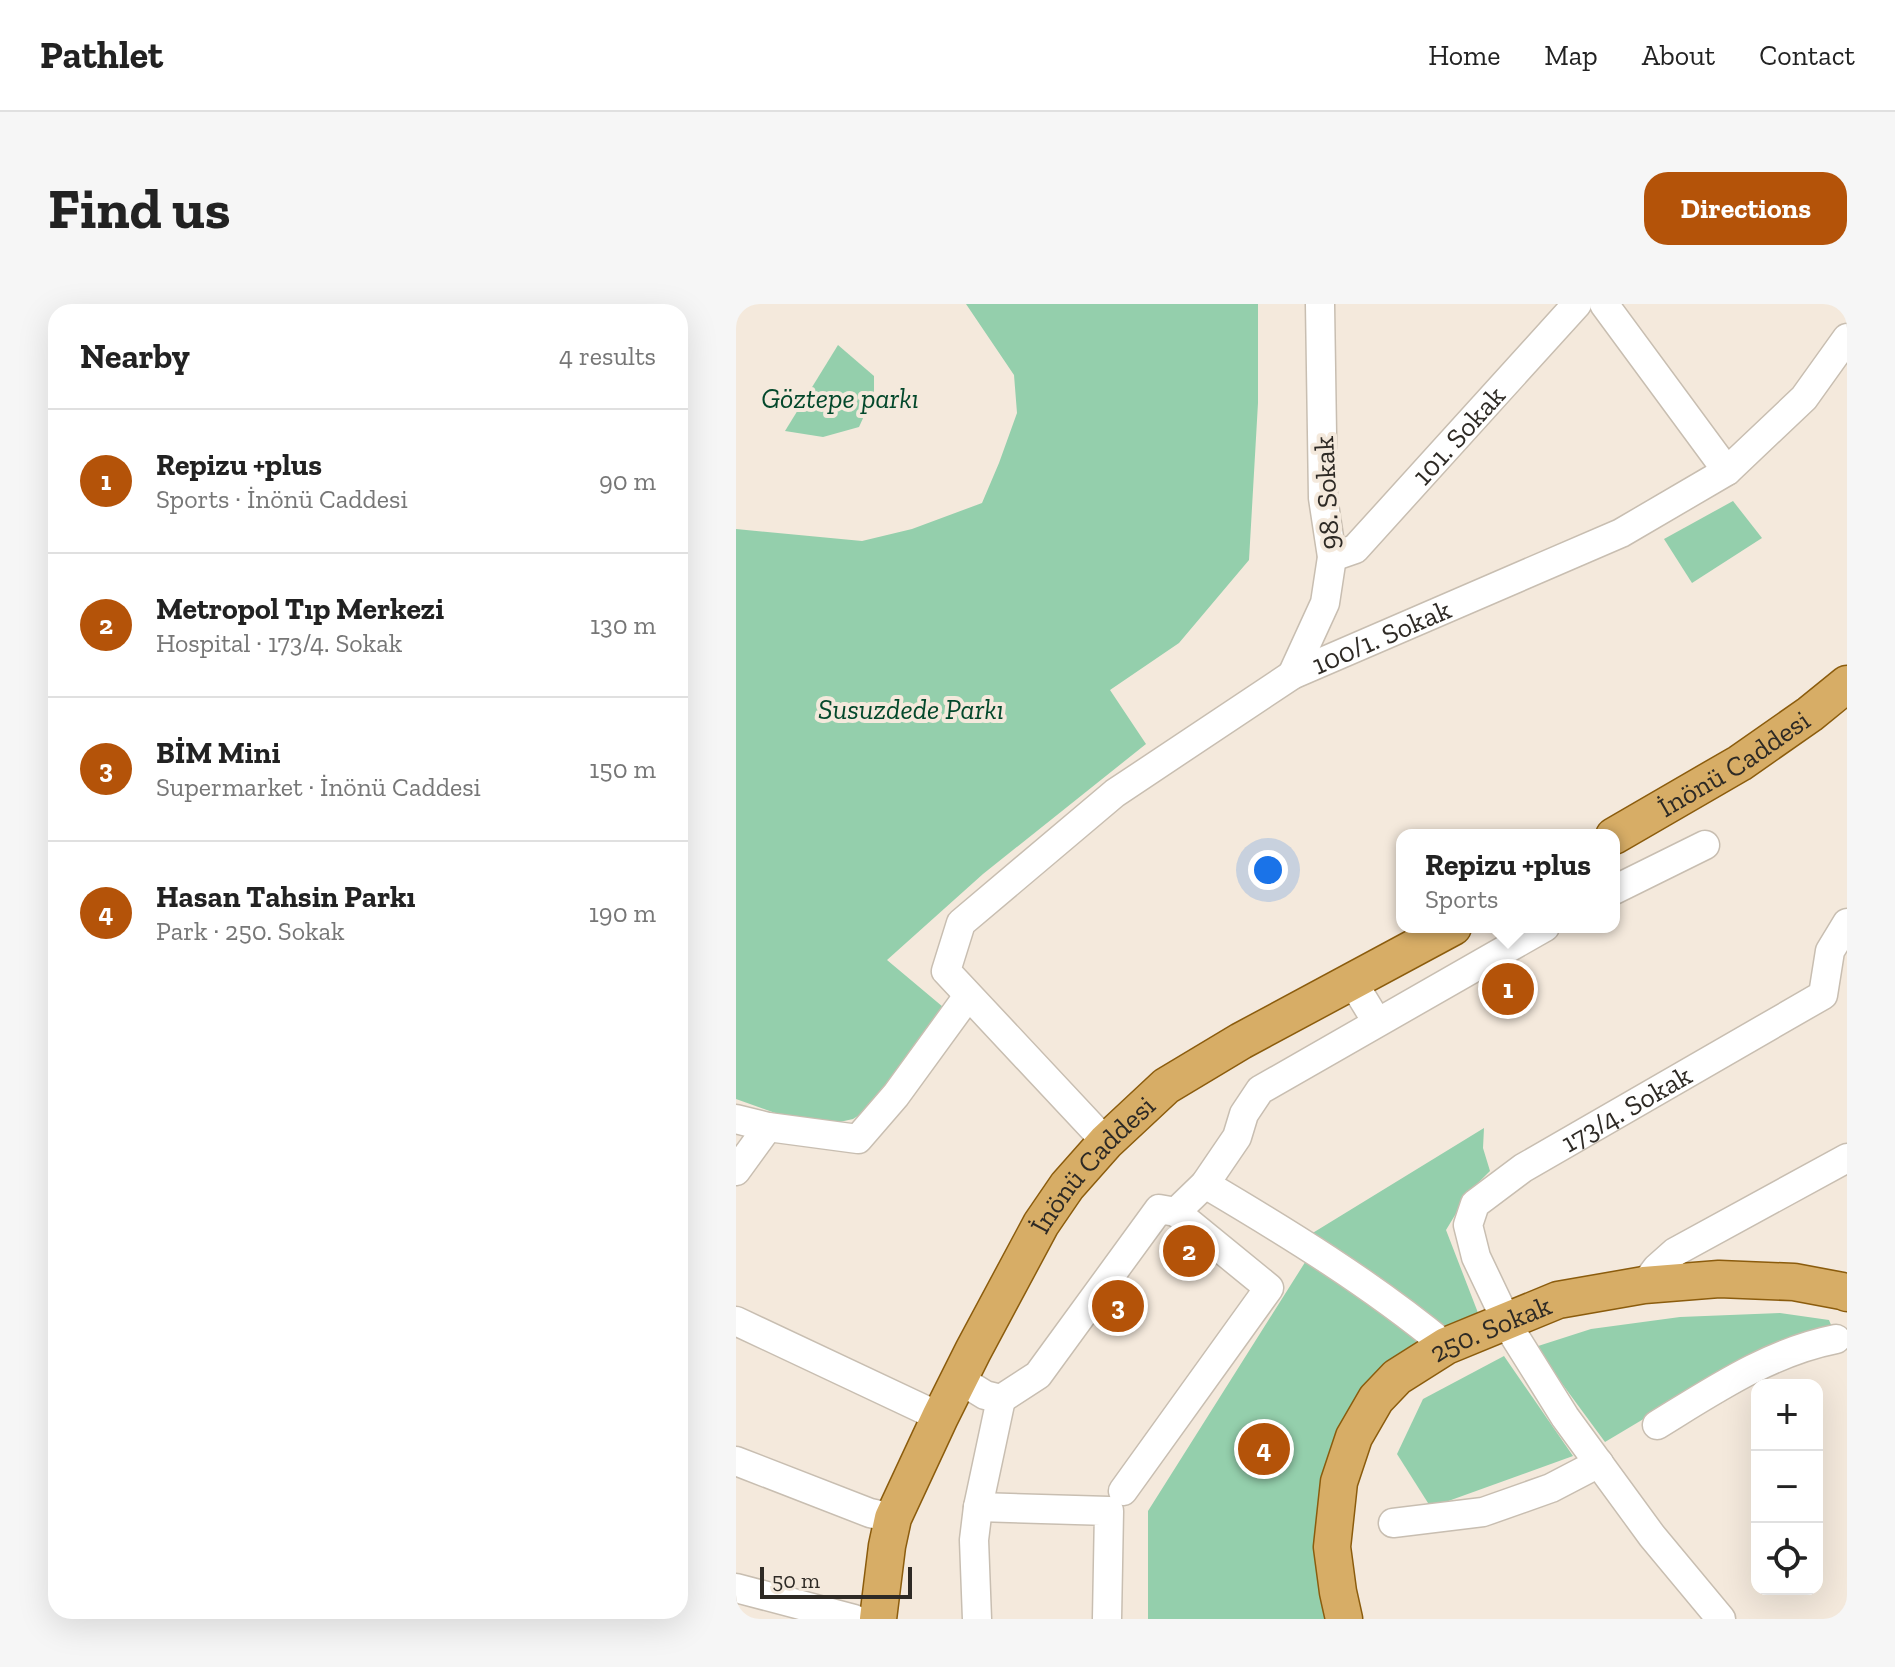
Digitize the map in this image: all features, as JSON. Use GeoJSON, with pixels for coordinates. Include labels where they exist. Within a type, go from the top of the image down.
{"type":"FeatureCollection","features":[{"type":"Feature","properties":{"kind":"main road","name":"İnönü Caddesi"},"geometry":{"type":"LineString","coordinates":[[1620,833],[1740,763],[1847,684]]}},
{"type":"Feature","properties":{"kind":"main road","name":"İnönü Caddesi"},"geometry":{"type":"LineString","coordinates":[[878,1619],[890,1532],[940,1417],[1041,1224],[1067,1186],[1106,1142],[1166,1086],[1241,1041],[1442,933]]}},
{"type":"Feature","properties":{"kind":"main road","name":"250. Sokak"},"geometry":{"type":"LineString","coordinates":[[1344,1619],[1332,1547],[1339,1482],[1354,1437],[1376,1399],[1397,1377],[1446,1346],[1719,1279],[1794,1282],[1847,1293]]}},
{"type":"Feature","properties":{"kind":"main road","name":"250. Sokak"},"geometry":{"type":"LineString","coordinates":[[1644,1296],[1756,1298],[1830,1306],[1842,1326]]}},
{"type":"Feature","properties":{"kind":"main road","name":"250. Sokak"},"geometry":{"type":"LineString","coordinates":[[1364,1619],[1355,1559],[1360,1494],[1369,1454],[1409,1394],[1431,1377],[1511,1329]]}},
{"type":"Feature","properties":{"kind":"main road"},"geometry":{"type":"LineString","coordinates":[[890,1532],[897,1619]]}},
{"type":"Feature","properties":{"kind":"street","name":"98. Sokak"},"geometry":{"type":"LineString","coordinates":[[1292,675],[1325,603],[1332,557],[1323,498],[1320,304]]}},
{"type":"Feature","properties":{"kind":"street","name":"101. Sokak"},"geometry":{"type":"LineString","coordinates":[[1332,557],[1355,549],[1577,304]]}},
{"type":"Feature","properties":{"kind":"street"},"geometry":{"type":"LineString","coordinates":[[1604,304],[1727,471]]}},
{"type":"Feature","properties":{"kind":"street","name":"100/1. Sokak"},"geometry":{"type":"LineString","coordinates":[[968,996],[946,971],[961,923],[1115,793],[1292,675],[1621,533],[1727,471],[1804,398],[1847,338]]}},
{"type":"Feature","properties":{"kind":"street"},"geometry":{"type":"LineString","coordinates":[[1324,660],[1325,603]]}},
{"type":"Feature","properties":{"kind":"street"},"geometry":{"type":"LineString","coordinates":[[1620,887],[1705,845]]}},
{"type":"Feature","properties":{"kind":"street","name":"173/4. Sokak"},"geometry":{"type":"LineString","coordinates":[[1511,1329],[1476,1257],[1468,1225],[1475,1204],[1523,1168],[1823,995],[1830,951],[1847,923]]}},
{"type":"Feature","properties":{"kind":"street"},"geometry":{"type":"LineString","coordinates":[[1176,1212],[1205,1184],[1237,1137],[1244,1114],[1260,1090],[1534,933]]}},
{"type":"Feature","properties":{"kind":"street"},"geometry":{"type":"LineString","coordinates":[[1352,981],[1377,1022]]}},
{"type":"Feature","properties":{"kind":"street"},"geometry":{"type":"LineString","coordinates":[[736,1119],[768,1127],[858,1139],[896,1095],[968,996],[1106,1142]]}},
{"type":"Feature","properties":{"kind":"street"},"geometry":{"type":"LineString","coordinates":[[736,1171],[768,1127]]}},
{"type":"Feature","properties":{"kind":"street"},"geometry":{"type":"LineString","coordinates":[[1644,1296],[1657,1268],[1675,1252],[1847,1158]]}},
{"type":"Feature","properties":{"kind":"street"},"geometry":{"type":"LineString","coordinates":[[1205,1184],[1303,1243],[1406,1314],[1446,1346]]}},
{"type":"Feature","properties":{"kind":"street"},"geometry":{"type":"LineString","coordinates":[[977,1619],[974,1540],[1001,1399],[1038,1375],[1159,1209],[1176,1212],[1269,1288],[1116,1501],[1107,1619]]}},
{"type":"Feature","properties":{"kind":"street"},"geometry":{"type":"LineString","coordinates":[[736,1321],[940,1417]]}},
{"type":"Feature","properties":{"kind":"street"},"geometry":{"type":"LineString","coordinates":[[1657,1425],[1742,1373],[1810,1344],[1842,1326]]}},
{"type":"Feature","properties":{"kind":"street"},"geometry":{"type":"LineString","coordinates":[[1511,1329],[1565,1417],[1652,1536],[1721,1619]]}},
{"type":"Feature","properties":{"kind":"street"},"geometry":{"type":"LineString","coordinates":[[959,1379],[985,1395],[1001,1399]]}},
{"type":"Feature","properties":{"kind":"street"},"geometry":{"type":"LineString","coordinates":[[736,1461],[870,1513],[890,1532]]}},
{"type":"Feature","properties":{"kind":"street"},"geometry":{"type":"LineString","coordinates":[[1393,1523],[1483,1512],[1551,1488],[1599,1463]]}},
{"type":"Feature","properties":{"kind":"street"},"geometry":{"type":"LineString","coordinates":[[978,1507],[1116,1501]]}},
{"type":"Feature","properties":{"kind":"street"},"geometry":{"type":"LineString","coordinates":[[736,1588],[854,1619]]}},
{"type":"Feature","properties":{"kind":"green space","name":"Susuzdede Parkı"},"geometry":{"type":"Polygon","coordinates":[[[966,304],[1258,304],[1258,403],[1249,560],[1179,643],[1110,690],[1146,744],[983,874],[887,960],[949,1012],[877,1104],[853,1119],[835,1123],[800,1122],[736,1099],[736,529],[862,541],[912,529],[982,503],[1017,413],[1014,375],[966,304]]]}},
{"type":"Feature","properties":{"kind":"green space","name":"Göztepe parkı"},"geometry":{"type":"Polygon","coordinates":[[[838,345],[874,376],[874,394],[859,427],[823,437],[785,431],[838,345]]]}},
{"type":"Feature","properties":{"kind":"green space"},"geometry":{"type":"Polygon","coordinates":[[[1733,501],[1762,538],[1692,583],[1664,539],[1733,501]]]}},
{"type":"Feature","properties":{"kind":"green space"},"geometry":{"type":"Polygon","coordinates":[[[1484,1128],[1483,1148],[1490,1171],[1469,1192],[1446,1230],[1480,1318],[1446,1332],[1311,1234],[1484,1128]]]}},
{"type":"Feature","properties":{"kind":"green space"},"geometry":{"type":"Polygon","coordinates":[[[1309,1256],[1435,1344],[1349,1427],[1339,1619],[1148,1619],[1148,1511],[1309,1256]]]}},
{"type":"Feature","properties":{"kind":"green space"},"geometry":{"type":"Polygon","coordinates":[[[1780,1313],[1829,1320],[1834,1332],[1724,1371],[1605,1442],[1535,1347],[1591,1329],[1680,1317],[1780,1313]]]}},
{"type":"Feature","properties":{"kind":"green space"},"geometry":{"type":"Polygon","coordinates":[[[1504,1356],[1573,1456],[1440,1504],[1428,1503],[1397,1454],[1423,1399],[1504,1356]]]}},
{"type":"Feature","properties":{"kind":"place","name":"Repizu +plus"},"geometry":{"type":"Point","coordinates":[1508,989]}},
{"type":"Feature","properties":{"kind":"place","name":"Metropol Tıp Merkezi"},"geometry":{"type":"Point","coordinates":[1189,1251]}},
{"type":"Feature","properties":{"kind":"place","name":"BİM Mini"},"geometry":{"type":"Point","coordinates":[1118,1306]}},
{"type":"Feature","properties":{"kind":"place","name":"Hasan Tahsin Parkı"},"geometry":{"type":"Point","coordinates":[1264,1449]}}]}
